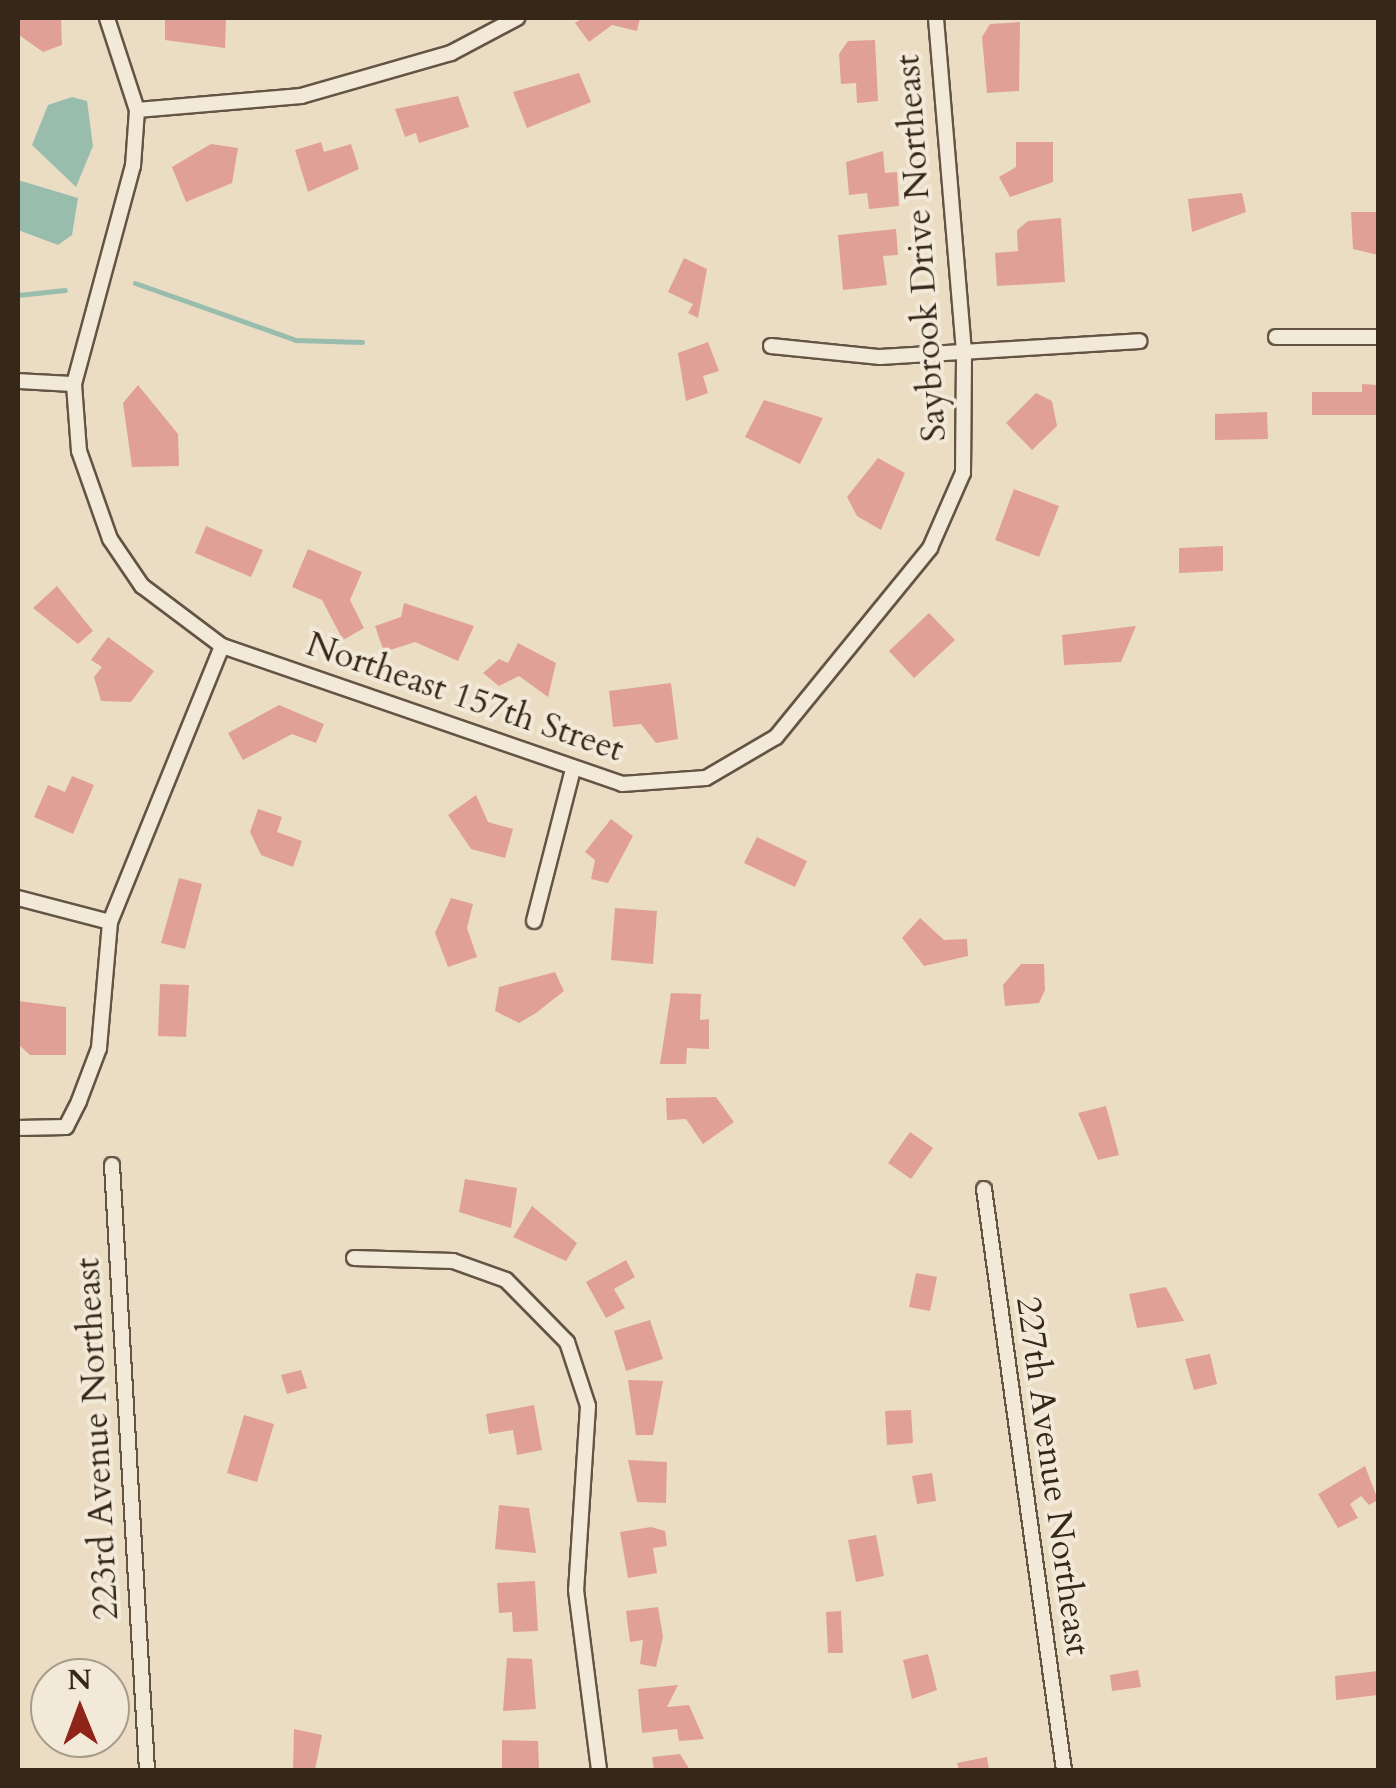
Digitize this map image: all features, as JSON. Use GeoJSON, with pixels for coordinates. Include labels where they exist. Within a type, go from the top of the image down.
{"type":"FeatureCollection","features":[{"type":"Feature","properties":{"kind":"street"},"geometry":{"type":"LineString","coordinates":[[18,1128],[66,1128],[80,1101],[99,1048],[110,922],[222,646],[177,619],[110,539],[80,451],[74,384],[133,166],[136,110],[107,18]]}},
{"type":"Feature","properties":{"kind":"street"},"geometry":{"type":"LineString","coordinates":[[136,110],[300,96],[451,53],[517,18]]}},
{"type":"Feature","properties":{"kind":"street","name":"Saybrook Drive Northeast"},"geometry":{"type":"LineString","coordinates":[[748,761],[937,534],[962,473],[964,352],[936,18]]}},
{"type":"Feature","properties":{"kind":"street"},"geometry":{"type":"LineString","coordinates":[[1276,338],[1378,337]]}},
{"type":"Feature","properties":{"kind":"street"},"geometry":{"type":"LineString","coordinates":[[770,346],[880,357],[1140,341]]}},
{"type":"Feature","properties":{"kind":"street"},"geometry":{"type":"LineString","coordinates":[[18,381],[74,384]]}},
{"type":"Feature","properties":{"kind":"street","name":"Northeast 157th Street"},"geometry":{"type":"LineString","coordinates":[[222,646],[573,769],[666,786],[748,761]]}},
{"type":"Feature","properties":{"kind":"street"},"geometry":{"type":"LineString","coordinates":[[534,921],[573,769]]}},
{"type":"Feature","properties":{"kind":"street"},"geometry":{"type":"LineString","coordinates":[[18,898],[110,922]]}},
{"type":"Feature","properties":{"kind":"street","name":"223rd Avenue Northeast"},"geometry":{"type":"LineString","coordinates":[[112,1164],[147,1770]]}},
{"type":"Feature","properties":{"kind":"street","name":"227th Avenue Northeast"},"geometry":{"type":"LineString","coordinates":[[984,1189],[1064,1770]]}},
{"type":"Feature","properties":{"kind":"street"},"geometry":{"type":"LineString","coordinates":[[354,1258],[452,1261],[506,1280],[566,1342],[588,1406],[576,1590],[599,1770]]}},
{"type":"Feature","properties":{"kind":"shaded area"},"geometry":{"type":"Polygon","coordinates":[[[72,97],[87,101],[93,146],[76,187],[32,145],[48,105],[72,97]]]}},
{"type":"Feature","properties":{"kind":"shaded area"},"geometry":{"type":"Polygon","coordinates":[[[18,180],[78,198],[72,235],[58,245],[18,230],[18,180]]]}},
{"type":"Feature","properties":{"kind":"building"},"geometry":{"type":"Polygon","coordinates":[[[18,18],[61,18],[62,45],[43,52],[19,35],[18,18]]]}},
{"type":"Feature","properties":{"kind":"building"},"geometry":{"type":"Polygon","coordinates":[[[165,18],[226,18],[225,48],[165,40],[165,18]]]}},
{"type":"Feature","properties":{"kind":"building"},"geometry":{"type":"Polygon","coordinates":[[[583,18],[640,18],[637,31],[612,25],[589,42],[575,23],[583,18]]]}},
{"type":"Feature","properties":{"kind":"building"},"geometry":{"type":"Polygon","coordinates":[[[1020,22],[1019,91],[987,93],[982,37],[990,24],[1020,22]]]}},
{"type":"Feature","properties":{"kind":"building"},"geometry":{"type":"Polygon","coordinates":[[[875,40],[878,101],[857,103],[856,83],[841,84],[839,54],[848,41],[875,40]]]}},
{"type":"Feature","properties":{"kind":"building"},"geometry":{"type":"Polygon","coordinates":[[[579,73],[591,102],[527,128],[513,92],[579,73]]]}},
{"type":"Feature","properties":{"kind":"building"},"geometry":{"type":"Polygon","coordinates":[[[458,96],[469,127],[419,143],[416,133],[405,137],[395,109],[458,96]]]}},
{"type":"Feature","properties":{"kind":"building"},"geometry":{"type":"Polygon","coordinates":[[[321,142],[324,152],[351,144],[359,169],[308,192],[295,150],[321,142]]]}},
{"type":"Feature","properties":{"kind":"building"},"geometry":{"type":"Polygon","coordinates":[[[1016,142],[1053,142],[1053,182],[1010,197],[999,177],[1016,167],[1016,142]]]}},
{"type":"Feature","properties":{"kind":"building"},"geometry":{"type":"Polygon","coordinates":[[[211,144],[238,148],[232,183],[186,202],[172,167],[211,144]]]}},
{"type":"Feature","properties":{"kind":"building"},"geometry":{"type":"Polygon","coordinates":[[[883,151],[885,173],[897,172],[899,206],[869,209],[867,193],[849,195],[846,162],[883,151]]]}},
{"type":"Feature","properties":{"kind":"building"},"geometry":{"type":"Polygon","coordinates":[[[1242,193],[1246,212],[1192,232],[1188,199],[1242,193]]]}},
{"type":"Feature","properties":{"kind":"building"},"geometry":{"type":"Polygon","coordinates":[[[1351,212],[1378,212],[1378,255],[1353,249],[1351,212]]]}},
{"type":"Feature","properties":{"kind":"building"},"geometry":{"type":"Polygon","coordinates":[[[1061,218],[1065,282],[997,286],[995,253],[1018,251],[1017,230],[1028,221],[1061,218]]]}},
{"type":"Feature","properties":{"kind":"building"},"geometry":{"type":"Polygon","coordinates":[[[896,229],[898,255],[883,256],[887,285],[843,290],[838,235],[896,229]]]}},
{"type":"Feature","properties":{"kind":"building"},"geometry":{"type":"Polygon","coordinates":[[[684,258],[707,269],[698,318],[688,313],[693,304],[668,292],[684,258]]]}},
{"type":"Feature","properties":{"kind":"building"},"geometry":{"type":"Polygon","coordinates":[[[708,342],[719,371],[703,376],[708,393],[686,401],[678,353],[708,342]]]}},
{"type":"Feature","properties":{"kind":"building"},"geometry":{"type":"Polygon","coordinates":[[[1362,384],[1378,385],[1378,415],[1312,415],[1312,392],[1362,392],[1362,384]]]}},
{"type":"Feature","properties":{"kind":"building"},"geometry":{"type":"Polygon","coordinates":[[[138,385],[178,434],[179,466],[132,467],[123,403],[138,385]]]}},
{"type":"Feature","properties":{"kind":"building"},"geometry":{"type":"Polygon","coordinates":[[[1036,393],[1052,401],[1057,426],[1032,450],[1006,423],[1036,393]]]}},
{"type":"Feature","properties":{"kind":"building"},"geometry":{"type":"Polygon","coordinates":[[[764,400],[823,418],[800,464],[745,437],[764,400]]]}},
{"type":"Feature","properties":{"kind":"building"},"geometry":{"type":"Polygon","coordinates":[[[1267,412],[1268,439],[1215,440],[1215,414],[1267,412]]]}},
{"type":"Feature","properties":{"kind":"building"},"geometry":{"type":"Polygon","coordinates":[[[878,458],[905,473],[881,530],[857,516],[847,497],[878,458]]]}},
{"type":"Feature","properties":{"kind":"building"},"geometry":{"type":"Polygon","coordinates":[[[1014,489],[1059,506],[1039,557],[995,540],[1014,489]]]}},
{"type":"Feature","properties":{"kind":"building"},"geometry":{"type":"Polygon","coordinates":[[[206,526],[263,550],[251,577],[195,553],[206,526]]]}},
{"type":"Feature","properties":{"kind":"building"},"geometry":{"type":"Polygon","coordinates":[[[1223,546],[1223,571],[1179,573],[1179,548],[1223,546]]]}},
{"type":"Feature","properties":{"kind":"building"},"geometry":{"type":"Polygon","coordinates":[[[308,549],[362,572],[350,600],[364,628],[343,640],[322,600],[292,587],[308,549]]]}},
{"type":"Feature","properties":{"kind":"building"},"geometry":{"type":"Polygon","coordinates":[[[57,586],[93,631],[78,644],[33,608],[57,586]]]}},
{"type":"Feature","properties":{"kind":"building"},"geometry":{"type":"Polygon","coordinates":[[[404,603],[474,626],[458,661],[415,642],[384,652],[375,626],[401,617],[404,603]]]}},
{"type":"Feature","properties":{"kind":"building"},"geometry":{"type":"Polygon","coordinates":[[[929,613],[955,640],[914,678],[889,651],[929,613]]]}},
{"type":"Feature","properties":{"kind":"building"},"geometry":{"type":"Polygon","coordinates":[[[1136,626],[1121,662],[1064,665],[1062,635],[1136,626]]]}},
{"type":"Feature","properties":{"kind":"building"},"geometry":{"type":"Polygon","coordinates":[[[108,637],[154,671],[131,702],[101,701],[94,677],[102,667],[91,660],[108,637]]]}},
{"type":"Feature","properties":{"kind":"building"},"geometry":{"type":"Polygon","coordinates":[[[518,643],[556,663],[548,697],[519,676],[499,686],[483,673],[499,659],[508,663],[518,643]]]}},
{"type":"Feature","properties":{"kind":"building"},"geometry":{"type":"Polygon","coordinates":[[[671,683],[678,739],[656,743],[641,724],[613,727],[609,691],[671,683]]]}},
{"type":"Feature","properties":{"kind":"building"},"geometry":{"type":"Polygon","coordinates":[[[279,705],[324,724],[316,743],[292,734],[243,760],[228,733],[279,705]]]}},
{"type":"Feature","properties":{"kind":"building"},"geometry":{"type":"Polygon","coordinates":[[[72,776],[94,785],[73,834],[34,817],[48,785],[65,792],[72,776]]]}},
{"type":"Feature","properties":{"kind":"building"},"geometry":{"type":"Polygon","coordinates":[[[476,795],[488,822],[513,829],[505,858],[471,849],[448,815],[476,795]]]}},
{"type":"Feature","properties":{"kind":"building"},"geometry":{"type":"Polygon","coordinates":[[[258,809],[282,817],[277,832],[302,841],[293,867],[261,855],[250,832],[258,809]]]}},
{"type":"Feature","properties":{"kind":"building"},"geometry":{"type":"Polygon","coordinates":[[[611,819],[633,836],[608,883],[591,879],[595,860],[585,852],[611,819]]]}},
{"type":"Feature","properties":{"kind":"building"},"geometry":{"type":"Polygon","coordinates":[[[757,837],[807,861],[795,887],[744,863],[757,837]]]}},
{"type":"Feature","properties":{"kind":"building"},"geometry":{"type":"Polygon","coordinates":[[[179,878],[202,884],[185,949],[161,943],[179,878]]]}},
{"type":"Feature","properties":{"kind":"building"},"geometry":{"type":"Polygon","coordinates":[[[451,898],[473,904],[467,928],[477,957],[448,967],[435,933],[451,898]]]}},
{"type":"Feature","properties":{"kind":"building"},"geometry":{"type":"Polygon","coordinates":[[[615,908],[657,911],[653,964],[611,960],[615,908]]]}},
{"type":"Feature","properties":{"kind":"building"},"geometry":{"type":"Polygon","coordinates":[[[920,918],[944,940],[967,939],[968,956],[924,966],[902,938],[920,918]]]}},
{"type":"Feature","properties":{"kind":"building"},"geometry":{"type":"Polygon","coordinates":[[[1021,964],[1044,964],[1045,990],[1039,1003],[1005,1006],[1003,985],[1021,964]]]}},
{"type":"Feature","properties":{"kind":"building"},"geometry":{"type":"Polygon","coordinates":[[[555,972],[564,991],[536,1013],[519,1023],[495,1011],[499,987],[555,972]]]}},
{"type":"Feature","properties":{"kind":"building"},"geometry":{"type":"Polygon","coordinates":[[[160,984],[189,985],[186,1037],[158,1036],[160,984]]]}},
{"type":"Feature","properties":{"kind":"building"},"geometry":{"type":"Polygon","coordinates":[[[671,993],[701,994],[700,1020],[709,1019],[709,1049],[687,1048],[686,1064],[660,1064],[671,993]]]}},
{"type":"Feature","properties":{"kind":"building"},"geometry":{"type":"Polygon","coordinates":[[[18,1001],[66,1007],[66,1055],[30,1055],[18,1044],[18,1001]]]}},
{"type":"Feature","properties":{"kind":"building"},"geometry":{"type":"Polygon","coordinates":[[[716,1097],[734,1122],[703,1144],[686,1119],[667,1120],[666,1098],[716,1097]]]}},
{"type":"Feature","properties":{"kind":"building"},"geometry":{"type":"Polygon","coordinates":[[[1106,1106],[1119,1155],[1098,1160],[1078,1113],[1106,1106]]]}},
{"type":"Feature","properties":{"kind":"building"},"geometry":{"type":"Polygon","coordinates":[[[910,1132],[933,1148],[911,1179],[888,1163],[910,1132]]]}},
{"type":"Feature","properties":{"kind":"building"},"geometry":{"type":"Polygon","coordinates":[[[465,1179],[517,1188],[511,1228],[459,1212],[465,1179]]]}},
{"type":"Feature","properties":{"kind":"building"},"geometry":{"type":"Polygon","coordinates":[[[532,1206],[577,1243],[566,1261],[513,1237],[532,1206]]]}},
{"type":"Feature","properties":{"kind":"building"},"geometry":{"type":"Polygon","coordinates":[[[626,1260],[635,1277],[614,1289],[625,1308],[606,1318],[586,1282],[626,1260]]]}},
{"type":"Feature","properties":{"kind":"building"},"geometry":{"type":"Polygon","coordinates":[[[916,1273],[937,1277],[930,1311],[909,1307],[916,1273]]]}},
{"type":"Feature","properties":{"kind":"building"},"geometry":{"type":"Polygon","coordinates":[[[1166,1287],[1184,1321],[1137,1328],[1129,1294],[1166,1287]]]}},
{"type":"Feature","properties":{"kind":"building"},"geometry":{"type":"Polygon","coordinates":[[[650,1320],[663,1359],[626,1371],[614,1331],[650,1320]]]}},
{"type":"Feature","properties":{"kind":"building"},"geometry":{"type":"Polygon","coordinates":[[[1210,1354],[1217,1384],[1194,1390],[1185,1359],[1210,1354]]]}},
{"type":"Feature","properties":{"kind":"building"},"geometry":{"type":"Polygon","coordinates":[[[301,1370],[307,1388],[287,1394],[281,1375],[301,1370]]]}},
{"type":"Feature","properties":{"kind":"building"},"geometry":{"type":"Polygon","coordinates":[[[628,1380],[663,1381],[653,1435],[636,1435],[628,1380]]]}},
{"type":"Feature","properties":{"kind":"building"},"geometry":{"type":"Polygon","coordinates":[[[534,1405],[542,1450],[517,1455],[513,1430],[489,1434],[486,1414],[534,1405]]]}},
{"type":"Feature","properties":{"kind":"building"},"geometry":{"type":"Polygon","coordinates":[[[911,1410],[913,1443],[887,1445],[885,1411],[911,1410]]]}},
{"type":"Feature","properties":{"kind":"building"},"geometry":{"type":"Polygon","coordinates":[[[244,1415],[274,1424],[257,1482],[227,1473],[244,1415]]]}},
{"type":"Feature","properties":{"kind":"building"},"geometry":{"type":"Polygon","coordinates":[[[628,1460],[667,1462],[666,1503],[637,1502],[628,1460]]]}},
{"type":"Feature","properties":{"kind":"building"},"geometry":{"type":"Polygon","coordinates":[[[1365,1466],[1378,1500],[1369,1505],[1361,1496],[1350,1504],[1358,1518],[1338,1528],[1318,1494],[1365,1466]]]}},
{"type":"Feature","properties":{"kind":"building"},"geometry":{"type":"Polygon","coordinates":[[[932,1473],[936,1501],[917,1504],[912,1476],[932,1473]]]}},
{"type":"Feature","properties":{"kind":"building"},"geometry":{"type":"Polygon","coordinates":[[[499,1505],[529,1508],[536,1553],[495,1549],[499,1505]]]}},
{"type":"Feature","properties":{"kind":"building"},"geometry":{"type":"Polygon","coordinates":[[[651,1527],[665,1531],[667,1546],[653,1548],[657,1573],[628,1578],[620,1532],[651,1527]]]}},
{"type":"Feature","properties":{"kind":"building"},"geometry":{"type":"Polygon","coordinates":[[[876,1535],[884,1576],[856,1582],[848,1540],[876,1535]]]}},
{"type":"Feature","properties":{"kind":"building"},"geometry":{"type":"Polygon","coordinates":[[[535,1581],[538,1631],[513,1632],[512,1612],[499,1613],[497,1583],[535,1581]]]}},
{"type":"Feature","properties":{"kind":"building"},"geometry":{"type":"Polygon","coordinates":[[[658,1607],[663,1637],[656,1667],[640,1664],[643,1640],[630,1642],[626,1611],[658,1607]]]}},
{"type":"Feature","properties":{"kind":"building"},"geometry":{"type":"Polygon","coordinates":[[[841,1611],[843,1653],[828,1653],[826,1612],[841,1611]]]}},
{"type":"Feature","properties":{"kind":"building"},"geometry":{"type":"Polygon","coordinates":[[[928,1654],[937,1690],[912,1699],[903,1660],[928,1654]]]}},
{"type":"Feature","properties":{"kind":"building"},"geometry":{"type":"Polygon","coordinates":[[[507,1658],[532,1659],[536,1709],[503,1711],[507,1658]]]}},
{"type":"Feature","properties":{"kind":"building"},"geometry":{"type":"Polygon","coordinates":[[[1138,1670],[1141,1687],[1112,1691],[1110,1675],[1138,1670]]]}},
{"type":"Feature","properties":{"kind":"building"},"geometry":{"type":"Polygon","coordinates":[[[1378,1671],[1378,1695],[1336,1700],[1335,1676],[1378,1671]]]}},
{"type":"Feature","properties":{"kind":"building"},"geometry":{"type":"Polygon","coordinates":[[[678,1685],[667,1707],[689,1705],[704,1739],[679,1741],[677,1729],[642,1733],[638,1689],[678,1685]]]}},
{"type":"Feature","properties":{"kind":"building"},"geometry":{"type":"Polygon","coordinates":[[[294,1729],[322,1735],[315,1770],[293,1770],[294,1729]]]}},
{"type":"Feature","properties":{"kind":"building"},"geometry":{"type":"Polygon","coordinates":[[[502,1740],[538,1741],[539,1770],[502,1769],[502,1740]]]}},
{"type":"Feature","properties":{"kind":"building"},"geometry":{"type":"Polygon","coordinates":[[[680,1754],[690,1770],[654,1770],[652,1757],[680,1754]]]}},
{"type":"Feature","properties":{"kind":"building"},"geometry":{"type":"Polygon","coordinates":[[[987,1757],[989,1770],[959,1770],[957,1763],[987,1757]]]}},
{"type":"Feature","properties":{"kind":"waterway"},"geometry":{"type":"LineString","coordinates":[[135,283],[296,340],[362,342]]}},
{"type":"Feature","properties":{"kind":"waterway"},"geometry":{"type":"LineString","coordinates":[[18,295],[65,290]]}}]}
